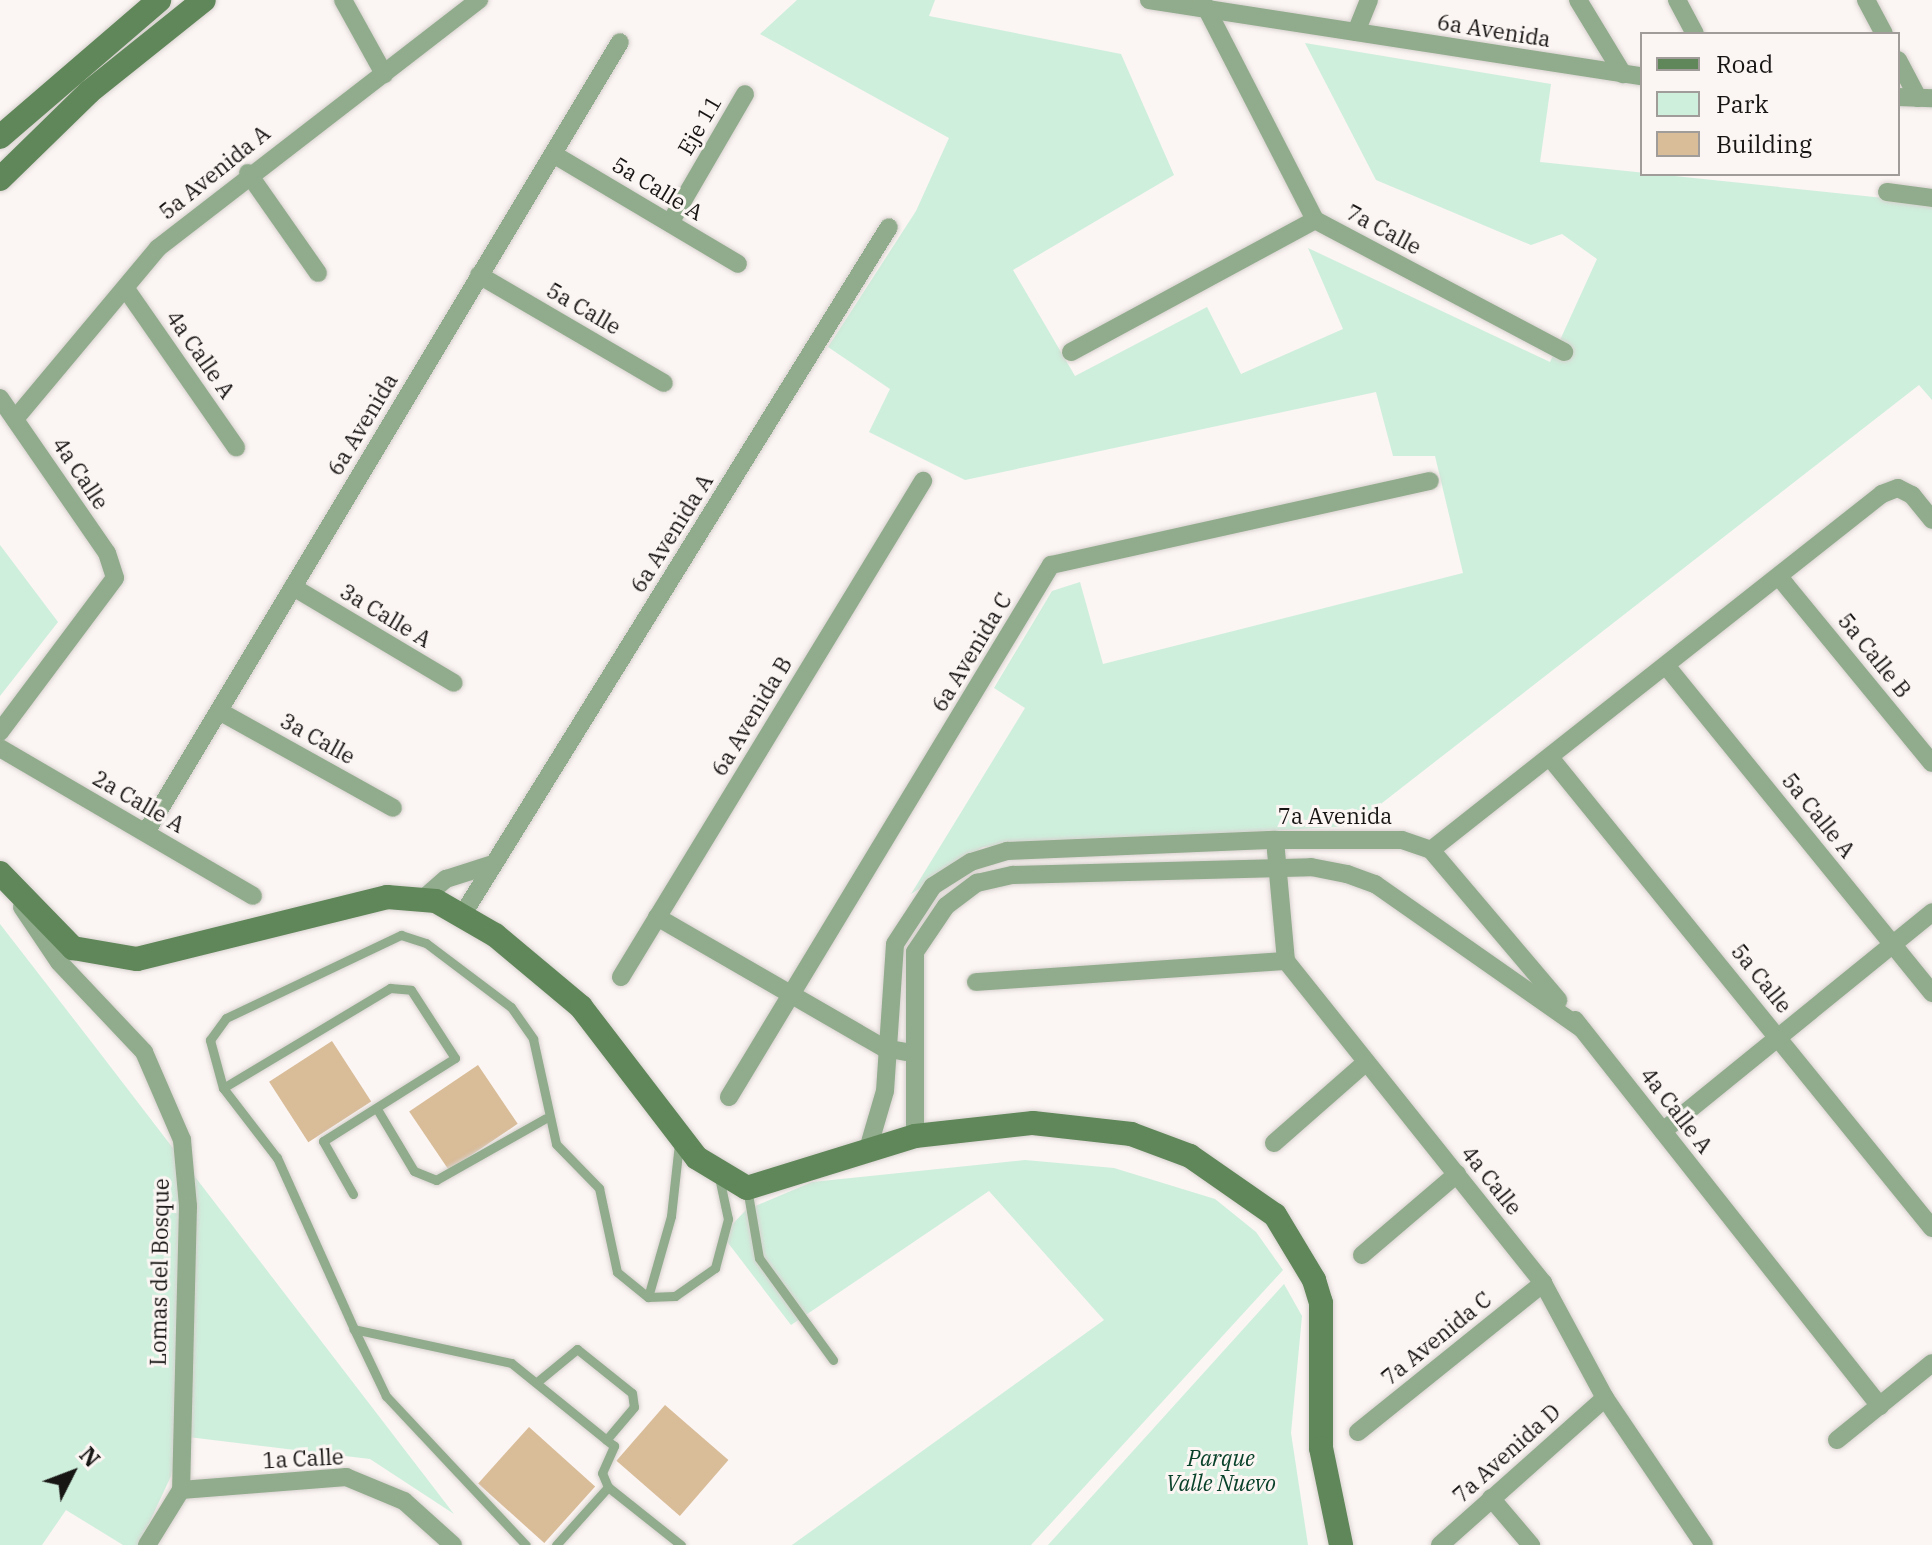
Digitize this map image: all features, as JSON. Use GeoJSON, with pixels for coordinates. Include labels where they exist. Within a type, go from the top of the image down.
{"type":"FeatureCollection","features":[{"type":"Feature","properties":{"kind":"street"},"geometry":{"type":"LineString","coordinates":[[0,179],[89,92],[204,0]]}},
{"type":"Feature","properties":{"kind":"street"},"geometry":{"type":"LineString","coordinates":[[343,0],[384,74]]}},
{"type":"Feature","properties":{"kind":"street","name":"5a Avenida A"},"geometry":{"type":"LineString","coordinates":[[15,419],[158,248],[248,173],[479,0]]}},
{"type":"Feature","properties":{"kind":"street","name":"6a Avenida"},"geometry":{"type":"LineString","coordinates":[[1149,0],[1205,6],[1633,75]]}},
{"type":"Feature","properties":{"kind":"street"},"geometry":{"type":"LineString","coordinates":[[1356,32],[1369,0]]}},
{"type":"Feature","properties":{"kind":"street"},"geometry":{"type":"LineString","coordinates":[[1578,0],[1633,75]]}},
{"type":"Feature","properties":{"kind":"street"},"geometry":{"type":"LineString","coordinates":[[1677,0],[1694,32]]}},
{"type":"Feature","properties":{"kind":"street"},"geometry":{"type":"LineString","coordinates":[[1866,0],[1883,32]]}},
{"type":"Feature","properties":{"kind":"street"},"geometry":{"type":"LineString","coordinates":[[0,137],[157,1]]}},
{"type":"Feature","properties":{"kind":"street","name":"7a Calle"},"geometry":{"type":"LineString","coordinates":[[1205,6],[1315,220],[1564,352]]}},
{"type":"Feature","properties":{"kind":"street","name":"6a Avenida"},"geometry":{"type":"LineString","coordinates":[[146,832],[620,42]]}},
{"type":"Feature","properties":{"kind":"street"},"geometry":{"type":"LineString","coordinates":[[1900,63],[1925,98]]}},
{"type":"Feature","properties":{"kind":"street","name":"Eje 11"},"geometry":{"type":"LineString","coordinates":[[670,223],[745,94]]}},
{"type":"Feature","properties":{"kind":"street"},"geometry":{"type":"LineString","coordinates":[[1900,97],[1925,98]]}},
{"type":"Feature","properties":{"kind":"street","name":"5a Calle A"},"geometry":{"type":"LineString","coordinates":[[553,154],[738,264]]}},
{"type":"Feature","properties":{"kind":"street"},"geometry":{"type":"LineString","coordinates":[[248,173],[318,273]]}},
{"type":"Feature","properties":{"kind":"street"},"geometry":{"type":"LineString","coordinates":[[1887,192],[1932,198]]}},
{"type":"Feature","properties":{"kind":"street"},"geometry":{"type":"LineString","coordinates":[[1071,352],[1315,220]]}},
{"type":"Feature","properties":{"kind":"street","name":"6a Avenida A"},"geometry":{"type":"LineString","coordinates":[[463,914],[889,227]]}},
{"type":"Feature","properties":{"kind":"street","name":"5a Calle"},"geometry":{"type":"LineString","coordinates":[[479,275],[664,383]]}},
{"type":"Feature","properties":{"kind":"street","name":"4a Calle A"},"geometry":{"type":"LineString","coordinates":[[126,289],[236,447]]}},
{"type":"Feature","properties":{"kind":"street","name":"4a Calle"},"geometry":{"type":"LineString","coordinates":[[0,398],[107,553],[115,578],[0,732]]}},
{"type":"Feature","properties":{"kind":"street","name":"6a Avenida B"},"geometry":{"type":"LineString","coordinates":[[621,977],[923,481]]}},
{"type":"Feature","properties":{"kind":"street","name":"6a Avenida C"},"geometry":{"type":"LineString","coordinates":[[729,1097],[1051,565],[1430,481]]}},
{"type":"Feature","properties":{"kind":"street"},"geometry":{"type":"LineString","coordinates":[[1431,850],[1552,760],[1898,488],[1932,520]]}},
{"type":"Feature","properties":{"kind":"street","name":"5a Calle B"},"geometry":{"type":"LineString","coordinates":[[1780,578],[1932,763]]}},
{"type":"Feature","properties":{"kind":"street","name":"3a Calle A"},"geometry":{"type":"LineString","coordinates":[[293,587],[454,683]]}},
{"type":"Feature","properties":{"kind":"street","name":"5a Calle A"},"geometry":{"type":"LineString","coordinates":[[1668,668],[1932,993]]}},
{"type":"Feature","properties":{"kind":"street","name":"3a Calle"},"geometry":{"type":"LineString","coordinates":[[219,711],[393,808]]}},
{"type":"Feature","properties":{"kind":"street","name":"2a Calle A"},"geometry":{"type":"LineString","coordinates":[[0,748],[253,896]]}},
{"type":"Feature","properties":{"kind":"street","name":"5a Calle"},"geometry":{"type":"LineString","coordinates":[[1552,760],[1932,1228]]}},
{"type":"Feature","properties":{"kind":"street"},"geometry":{"type":"LineString","coordinates":[[976,982],[1286,961],[1275,840]]}},
{"type":"Feature","properties":{"kind":"street","name":"7a Avenida"},"geometry":{"type":"LineString","coordinates":[[868,1149],[885,1091],[884,1048],[895,944],[933,886],[971,862],[1007,851],[1275,840],[1402,840],[1431,850]]}},
{"type":"Feature","properties":{"kind":"street"},"geometry":{"type":"LineString","coordinates":[[1107,847],[1108,872]]}},
{"type":"Feature","properties":{"kind":"street","name":"4a Calle A"},"geometry":{"type":"LineString","coordinates":[[1431,850],[1581,1028],[1880,1406]]}},
{"type":"Feature","properties":{"kind":"street"},"geometry":{"type":"LineString","coordinates":[[425,897],[446,879],[493,864]]}},
{"type":"Feature","properties":{"kind":"street"},"geometry":{"type":"LineString","coordinates":[[915,1136],[915,952],[946,906],[977,883],[1013,875],[1311,867],[1375,884],[1581,1028]]}},
{"type":"Feature","properties":{"kind":"street"},"geometry":{"type":"LineString","coordinates":[[1,874],[73,948],[137,959],[387,897],[425,897],[463,914],[581,1007],[679,1137],[719,1177],[747,1188],[915,1136],[1033,1123],[1131,1134],[1190,1156],[1275,1215],[1301,1251],[1321,1303],[1321,1448],[1341,1545]]}},
{"type":"Feature","properties":{"kind":"street","name":"Lomas del Bosque"},"geometry":{"type":"LineString","coordinates":[[1,874],[59,962],[144,1052],[182,1140],[188,1206],[181,1490]]}},
{"type":"Feature","properties":{"kind":"street"},"geometry":{"type":"LineString","coordinates":[[1663,1131],[1932,912]]}},
{"type":"Feature","properties":{"kind":"street"},"geometry":{"type":"LineString","coordinates":[[657,917],[884,1048],[913,1053]]}},
{"type":"Feature","properties":{"kind":"street","name":"4a Calle"},"geometry":{"type":"LineString","coordinates":[[1286,961],[1543,1283],[1605,1398],[1704,1545]]}},
{"type":"Feature","properties":{"kind":"street"},"geometry":{"type":"LineString","coordinates":[[1274,1143],[1365,1063]]}},
{"type":"Feature","properties":{"kind":"street"},"geometry":{"type":"LineString","coordinates":[[1362,1255],[1457,1174]]}},
{"type":"Feature","properties":{"kind":"street","name":"7a Avenida C"},"geometry":{"type":"LineString","coordinates":[[1358,1432],[1543,1283]]}},
{"type":"Feature","properties":{"kind":"street"},"geometry":{"type":"LineString","coordinates":[[1837,1440],[1932,1363]]}},
{"type":"Feature","properties":{"kind":"street","name":"7a Avenida D"},"geometry":{"type":"LineString","coordinates":[[1440,1545],[1605,1398]]}},
{"type":"Feature","properties":{"kind":"street","name":"1a Calle"},"geometry":{"type":"LineString","coordinates":[[181,1490],[346,1477],[404,1501],[453,1545]]}},
{"type":"Feature","properties":{"kind":"street"},"geometry":{"type":"LineString","coordinates":[[147,1545],[181,1490]]}},
{"type":"Feature","properties":{"kind":"street"},"geometry":{"type":"LineString","coordinates":[[1491,1498],[1531,1545]]}},
{"type":"Feature","properties":{"kind":"lane"},"geometry":{"type":"LineString","coordinates":[[526,1545],[386,1396],[277,1158],[223,1088],[210,1040],[226,1018],[401,935],[426,943],[511,1007],[533,1039],[548,1084],[546,1118],[556,1144],[599,1188],[617,1272],[648,1297],[675,1296],[715,1268],[728,1219],[719,1177]]}},
{"type":"Feature","properties":{"kind":"lane"},"geometry":{"type":"LineString","coordinates":[[223,1088],[390,988],[411,990],[455,1058],[323,1141],[353,1194]]}},
{"type":"Feature","properties":{"kind":"lane"},"geometry":{"type":"LineString","coordinates":[[377,1109],[414,1171],[436,1180],[546,1118]]}},
{"type":"Feature","properties":{"kind":"lane"},"geometry":{"type":"LineString","coordinates":[[648,1297],[671,1216],[679,1137]]}},
{"type":"Feature","properties":{"kind":"lane"},"geometry":{"type":"LineString","coordinates":[[747,1188],[759,1258],[833,1360]]}},
{"type":"Feature","properties":{"kind":"lane"},"geometry":{"type":"LineString","coordinates":[[354,1329],[511,1363],[614,1446],[602,1473],[608,1487],[681,1545]]}},
{"type":"Feature","properties":{"kind":"lane"},"geometry":{"type":"LineString","coordinates":[[537,1382],[577,1349],[632,1393],[634,1407],[606,1440]]}},
{"type":"Feature","properties":{"kind":"lane"},"geometry":{"type":"LineString","coordinates":[[556,1545],[608,1487]]}},
{"type":"Feature","properties":{"kind":"green space"},"geometry":{"type":"Polygon","coordinates":[[[797,0],[935,0],[929,16],[1121,54],[1174,175],[1013,270],[1075,376],[1207,307],[1241,374],[1343,329],[1308,248],[1550,362],[1597,259],[1562,234],[1531,245],[1376,180],[1305,43],[1551,84],[1540,162],[1640,172],[1640,176],[1674,176],[1932,203],[1932,400],[1919,385],[1373,810],[1370,825],[983,847],[911,894],[1025,708],[994,688],[1052,591],[1080,582],[1103,664],[1463,573],[1435,456],[1393,456],[1376,392],[965,480],[869,432],[890,389],[828,347],[916,211],[949,138],[760,34],[797,0]]]}},
{"type":"Feature","properties":{"kind":"green space"},"geometry":{"type":"Polygon","coordinates":[[[0,545],[58,622],[0,696],[0,545]]]}},
{"type":"Feature","properties":{"kind":"green space"},"geometry":{"type":"Polygon","coordinates":[[[0,924],[454,1514],[370,1459],[180,1436],[171,1476],[139,1545],[123,1545],[66,1510],[42,1545],[0,1545],[0,924]]]}},
{"type":"Feature","properties":{"kind":"green space"},"geometry":{"type":"Polygon","coordinates":[[[1025,1160],[1114,1168],[1215,1199],[1256,1232],[1283,1270],[1031,1545],[792,1545],[1104,1320],[989,1191],[791,1325],[722,1235],[746,1210],[812,1182],[1025,1160]]]}},
{"type":"Feature","properties":{"kind":"green space","name":"Parque Valle Nuevo"},"geometry":{"type":"Polygon","coordinates":[[[1284,1284],[1302,1316],[1291,1433],[1308,1545],[1048,1545],[1284,1284]]]}},
{"type":"Feature","properties":{"kind":"building"},"geometry":{"type":"Polygon","coordinates":[[[332,1041],[371,1101],[308,1142],[269,1082],[332,1041]]]}},
{"type":"Feature","properties":{"kind":"building"},"geometry":{"type":"Polygon","coordinates":[[[478,1065],[518,1124],[449,1170],[409,1111],[478,1065]]]}},
{"type":"Feature","properties":{"kind":"building"},"geometry":{"type":"Polygon","coordinates":[[[665,1405],[728,1460],[680,1516],[616,1461],[665,1405]]]}},
{"type":"Feature","properties":{"kind":"building"},"geometry":{"type":"Polygon","coordinates":[[[529,1427],[595,1487],[544,1543],[478,1483],[529,1427]]]}}]}
